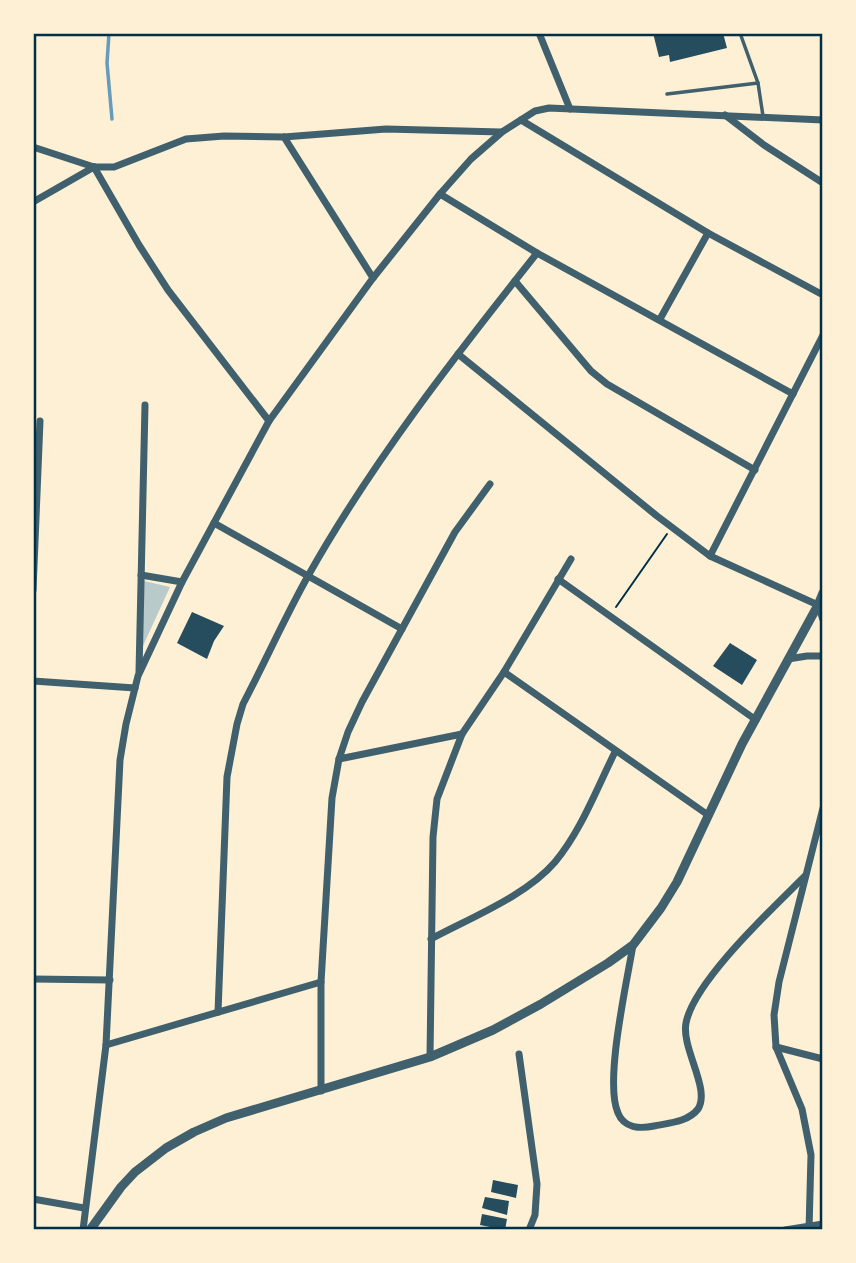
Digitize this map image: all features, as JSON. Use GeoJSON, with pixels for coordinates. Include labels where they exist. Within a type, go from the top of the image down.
{"type":"FeatureCollection","features":[{"type":"Feature","properties":{"kind":"street"},"geometry":{"type":"LineString","coordinates":[[539,33],[570,109]]}},
{"type":"Feature","properties":{"kind":"street"},"geometry":{"type":"LineString","coordinates":[[83,1230],[106,1045],[120,760],[135,688],[138,676],[182,582],[269,421],[373,278],[440,194],[471,159],[502,132],[535,111],[549,108],[823,120]]}},
{"type":"Feature","properties":{"kind":"street"},"geometry":{"type":"LineString","coordinates":[[725,114],[764,145],[823,183]]}},
{"type":"Feature","properties":{"kind":"street"},"geometry":{"type":"LineString","coordinates":[[521,120],[708,233],[823,295]]}},
{"type":"Feature","properties":{"kind":"street"},"geometry":{"type":"LineString","coordinates":[[33,147],[94,167],[114,167],[186,139],[224,136],[284,137],[386,129],[502,132]]}},
{"type":"Feature","properties":{"kind":"street"},"geometry":{"type":"LineString","coordinates":[[284,137],[373,278]]}},
{"type":"Feature","properties":{"kind":"street"},"geometry":{"type":"LineString","coordinates":[[33,202],[94,167]]}},
{"type":"Feature","properties":{"kind":"street"},"geometry":{"type":"LineString","coordinates":[[94,167],[168,290],[269,421]]}},
{"type":"Feature","properties":{"kind":"street"},"geometry":{"type":"LineString","coordinates":[[440,194],[537,253],[793,394]]}},
{"type":"Feature","properties":{"kind":"street"},"geometry":{"type":"LineString","coordinates":[[660,319],[708,233]]}},
{"type":"Feature","properties":{"kind":"street"},"geometry":{"type":"LineString","coordinates":[[218,1012],[226,777],[243,704],[309,576],[369,480],[458,354],[537,253]]}},
{"type":"Feature","properties":{"kind":"street"},"geometry":{"type":"LineString","coordinates":[[515,281],[591,371],[607,384],[755,470]]}},
{"type":"Feature","properties":{"kind":"street"},"geometry":{"type":"LineString","coordinates":[[710,556],[823,335]]}},
{"type":"Feature","properties":{"kind":"street"},"geometry":{"type":"LineString","coordinates":[[458,354],[710,556],[818,605],[823,620]]}},
{"type":"Feature","properties":{"kind":"street"},"geometry":{"type":"LineString","coordinates":[[138,676],[145,405]]}},
{"type":"Feature","properties":{"kind":"street"},"geometry":{"type":"LineString","coordinates":[[33,590],[40,421]]}},
{"type":"Feature","properties":{"kind":"street"},"geometry":{"type":"LineString","coordinates":[[321,1091],[321,982],[332,798],[339,759],[362,702],[455,532],[490,484]]}},
{"type":"Feature","properties":{"kind":"street"},"geometry":{"type":"LineString","coordinates":[[214,523],[402,629]]}},
{"type":"Feature","properties":{"kind":"street"},"geometry":{"type":"LineString","coordinates":[[430,1057],[434,818],[442,781],[462,734],[504,672],[571,559]]}},
{"type":"Feature","properties":{"kind":"street"},"geometry":{"type":"LineString","coordinates":[[142,575],[182,582]]}},
{"type":"Feature","properties":{"kind":"street"},"geometry":{"type":"LineString","coordinates":[[558,579],[756,720]]}},
{"type":"Feature","properties":{"kind":"street"},"geometry":{"type":"LineString","coordinates":[[90,1230],[121,1186],[135,1172],[166,1148],[194,1132],[226,1118],[430,1057],[493,1030],[541,1004],[633,945],[677,882],[756,720],[823,593]]}},
{"type":"Feature","properties":{"kind":"street"},"geometry":{"type":"LineString","coordinates":[[788,659],[823,656]]}},
{"type":"Feature","properties":{"kind":"street"},"geometry":{"type":"LineString","coordinates":[[504,672],[708,816]]}},
{"type":"Feature","properties":{"kind":"street"},"geometry":{"type":"LineString","coordinates":[[33,681],[135,688]]}},
{"type":"Feature","properties":{"kind":"street"},"geometry":{"type":"LineString","coordinates":[[339,759],[462,734]]}},
{"type":"Feature","properties":{"kind":"street"},"geometry":{"type":"LineString","coordinates":[[431,939],[516,894],[542,876],[554,863],[576,829],[615,752]]}},
{"type":"Feature","properties":{"kind":"street"},"geometry":{"type":"LineString","coordinates":[[809,1228],[811,1165],[807,1134],[802,1109],[776,1047],[774,1014],[779,982],[823,808]]}},
{"type":"Feature","properties":{"kind":"street"},"geometry":{"type":"LineString","coordinates":[[816,839],[823,848]]}},
{"type":"Feature","properties":{"kind":"street"},"geometry":{"type":"LineString","coordinates":[[633,945],[616,1055],[614,1099],[618,1115],[627,1124],[646,1128],[679,1121],[691,1116],[699,1108],[701,1090],[685,1042],[691,1008],[740,942],[805,876]]}},
{"type":"Feature","properties":{"kind":"street"},"geometry":{"type":"LineString","coordinates":[[33,979],[110,981]]}},
{"type":"Feature","properties":{"kind":"street"},"geometry":{"type":"LineString","coordinates":[[106,1045],[321,982]]}},
{"type":"Feature","properties":{"kind":"street"},"geometry":{"type":"LineString","coordinates":[[776,1047],[823,1059]]}},
{"type":"Feature","properties":{"kind":"street"},"geometry":{"type":"LineString","coordinates":[[519,1054],[537,1184],[535,1215],[529,1230]]}},
{"type":"Feature","properties":{"kind":"street"},"geometry":{"type":"LineString","coordinates":[[33,1199],[84,1208]]}},
{"type":"Feature","properties":{"kind":"street"},"geometry":{"type":"LineString","coordinates":[[785,1230],[823,1224]]}},
{"type":"Feature","properties":{"kind":"lane"},"geometry":{"type":"LineString","coordinates":[[740,33],[758,83],[764,116]]}},
{"type":"Feature","properties":{"kind":"lane"},"geometry":{"type":"LineString","coordinates":[[667,94],[758,83]]}},
{"type":"Feature","properties":{"kind":"path"},"geometry":{"type":"LineString","coordinates":[[611,615],[672,528]]}},
{"type":"Feature","properties":{"kind":"shaded area"},"geometry":{"type":"Polygon","coordinates":[[[144,581],[170,587],[142,648],[144,581]]]}},
{"type":"Feature","properties":{"kind":"building"},"geometry":{"type":"Polygon","coordinates":[[[653,33],[723,33],[727,48],[670,62],[669,55],[659,57],[653,33]]]}},
{"type":"Feature","properties":{"kind":"building"},"geometry":{"type":"Polygon","coordinates":[[[192,612],[224,626],[207,659],[177,643],[192,612]]]}},
{"type":"Feature","properties":{"kind":"building"},"geometry":{"type":"Polygon","coordinates":[[[730,643],[757,660],[742,685],[713,666],[730,643]]]}},
{"type":"Feature","properties":{"kind":"building"},"geometry":{"type":"Polygon","coordinates":[[[493,1180],[518,1185],[516,1198],[491,1192],[493,1180]]]}},
{"type":"Feature","properties":{"kind":"building"},"geometry":{"type":"Polygon","coordinates":[[[485,1197],[509,1201],[507,1215],[482,1208],[485,1197]]]}},
{"type":"Feature","properties":{"kind":"building"},"geometry":{"type":"Polygon","coordinates":[[[482,1214],[507,1219],[505,1230],[480,1225],[482,1214]]]}},
{"type":"Feature","properties":{"kind":"waterway"},"geometry":{"type":"LineString","coordinates":[[109,33],[107,63],[112,119]]}}]}
